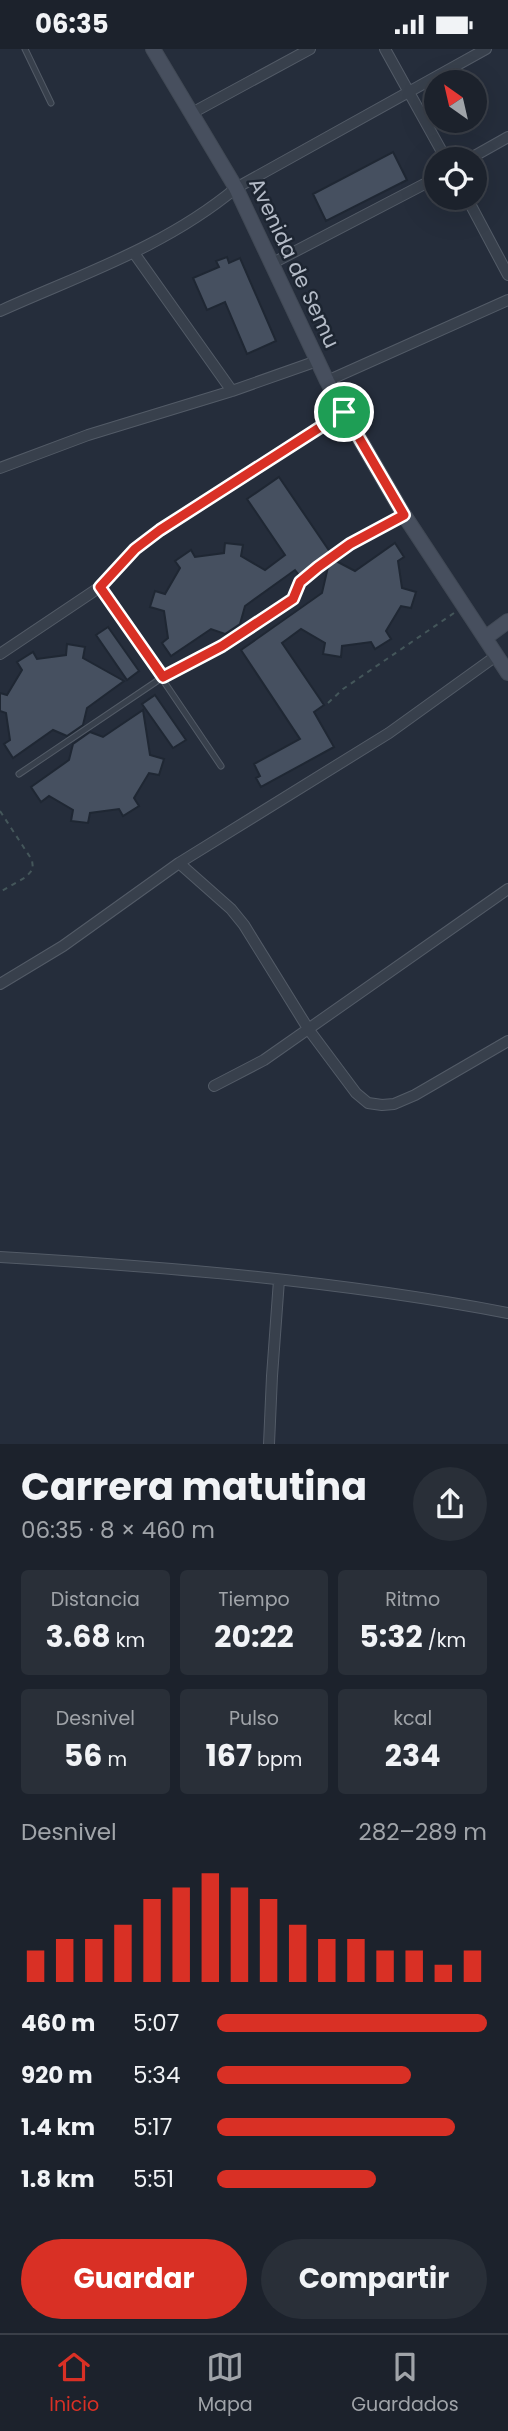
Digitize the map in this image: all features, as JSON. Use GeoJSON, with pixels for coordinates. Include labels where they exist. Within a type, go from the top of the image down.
{"type":"FeatureCollection","features":[{"type":"Feature","properties":{"kind":"main road","name":"Avenida de Semu"},"geometry":{"type":"LineString","coordinates":[[153,49],[236,188],[317,361],[344,412],[404,515],[508,673]]}},
{"type":"Feature","properties":{"kind":"main road"},"geometry":{"type":"LineString","coordinates":[[485,639],[508,621]]}},
{"type":"Feature","properties":{"kind":"street"},"geometry":{"type":"LineString","coordinates":[[192,113],[310,49]]}},
{"type":"Feature","properties":{"kind":"street"},"geometry":{"type":"LineString","coordinates":[[385,49],[440,147]]}},
{"type":"Feature","properties":{"kind":"street"},"geometry":{"type":"LineString","coordinates":[[1,309],[97,271],[134,253],[217,204],[236,188],[486,49]]}},
{"type":"Feature","properties":{"kind":"street"},"geometry":{"type":"LineString","coordinates":[[487,149],[508,137]]}},
{"type":"Feature","properties":{"kind":"street"},"geometry":{"type":"LineString","coordinates":[[271,264],[424,184]]}},
{"type":"Feature","properties":{"kind":"street"},"geometry":{"type":"LineString","coordinates":[[473,210],[508,275]]}},
{"type":"Feature","properties":{"kind":"street"},"geometry":{"type":"LineString","coordinates":[[134,253],[232,391]]}},
{"type":"Feature","properties":{"kind":"street"},"geometry":{"type":"LineString","coordinates":[[327,380],[508,300]]}},
{"type":"Feature","properties":{"kind":"street"},"geometry":{"type":"LineString","coordinates":[[0,468],[88,435],[232,391],[317,361]]}},
{"type":"Feature","properties":{"kind":"street"},"geometry":{"type":"LineString","coordinates":[[0,654],[100,587],[135,549],[160,530],[344,412]]}},
{"type":"Feature","properties":{"kind":"street"},"geometry":{"type":"LineString","coordinates":[[0,983],[63,946],[179,863],[388,733],[496,656]]}},
{"type":"Feature","properties":{"kind":"street"},"geometry":{"type":"LineString","coordinates":[[179,863],[231,909],[244,925],[309,1030],[356,1093],[368,1103],[394,1104],[415,1095],[508,1041]]}},
{"type":"Feature","properties":{"kind":"street"},"geometry":{"type":"LineString","coordinates":[[214,1086],[264,1060],[309,1030],[508,889]]}},
{"type":"Feature","properties":{"kind":"street"},"geometry":{"type":"LineString","coordinates":[[0,1257],[98,1262],[379,1291],[508,1313]]}},
{"type":"Feature","properties":{"kind":"street"},"geometry":{"type":"LineString","coordinates":[[269,1444],[279,1280]]}},
{"type":"Feature","properties":{"kind":"lane"},"geometry":{"type":"LineString","coordinates":[[25,49],[51,103]]}},
{"type":"Feature","properties":{"kind":"lane"},"geometry":{"type":"LineString","coordinates":[[19,774],[163,677],[222,646],[293,599],[300,582],[318,567],[350,544],[404,515]]}},
{"type":"Feature","properties":{"kind":"lane"},"geometry":{"type":"LineString","coordinates":[[100,587],[163,677],[220,766]]}},
{"type":"Feature","properties":{"kind":"path"},"geometry":{"type":"LineString","coordinates":[[328,703],[353,682],[463,607]]}},
{"type":"Feature","properties":{"kind":"path"},"geometry":{"type":"LineString","coordinates":[[0,811],[33,860],[33,869],[26,877],[0,892]]}},
{"type":"Feature","properties":{"kind":"building"},"geometry":{"type":"Polygon","coordinates":[[[393,152],[407,180],[326,221],[313,194],[393,152]]]}},
{"type":"Feature","properties":{"kind":"building"},"geometry":{"type":"Polygon","coordinates":[[[227,257],[229,263],[240,258],[276,341],[247,354],[225,302],[207,310],[193,278],[219,267],[216,261],[227,257]]]}},
{"type":"Feature","properties":{"kind":"building"},"geometry":{"type":"Polygon","coordinates":[[[279,477],[330,552],[299,575],[295,570],[245,606],[240,624],[225,634],[211,629],[171,656],[162,643],[168,638],[164,611],[150,607],[155,591],[165,594],[180,568],[175,561],[191,550],[195,557],[224,553],[225,543],[243,545],[241,556],[265,570],[285,555],[247,499],[279,477]]]}},
{"type":"Feature","properties":{"kind":"building"},"geometry":{"type":"Polygon","coordinates":[[[395,543],[404,557],[398,561],[402,588],[416,592],[411,608],[401,606],[386,631],[391,639],[375,649],[371,642],[342,646],[341,657],[323,654],[325,643],[301,629],[282,643],[324,705],[314,712],[334,747],[261,787],[256,778],[260,776],[254,764],[300,739],[241,650],[322,593],[328,567],[336,561],[355,571],[395,543]]]}},
{"type":"Feature","properties":{"kind":"building"},"geometry":{"type":"Polygon","coordinates":[[[108,627],[139,671],[127,680],[96,635],[108,627]]]}},
{"type":"Feature","properties":{"kind":"building"},"geometry":{"type":"Polygon","coordinates":[[[67,644],[85,647],[83,658],[124,681],[87,708],[83,725],[67,736],[53,730],[13,758],[4,744],[10,740],[6,713],[0,711],[0,693],[7,695],[22,670],[17,662],[33,652],[37,659],[66,655],[67,644]]]}},
{"type":"Feature","properties":{"kind":"building"},"geometry":{"type":"Polygon","coordinates":[[[155,695],[186,740],[173,748],[142,704],[155,695]]]}},
{"type":"Feature","properties":{"kind":"building"},"geometry":{"type":"Polygon","coordinates":[[[143,710],[150,755],[164,759],[159,775],[149,773],[134,798],[139,806],[123,816],[119,809],[90,813],[88,823],[71,821],[73,810],[49,796],[41,802],[31,787],[69,760],[73,744],[90,732],[103,737],[143,710]]]}},
{"type":"Feature","properties":{"kind":"route"},"geometry":{"type":"LineString","coordinates":[[344,412],[404,515],[350,544],[318,567],[300,582],[293,599],[222,646],[163,677],[100,587],[135,549],[160,530],[344,412]]}}]}
